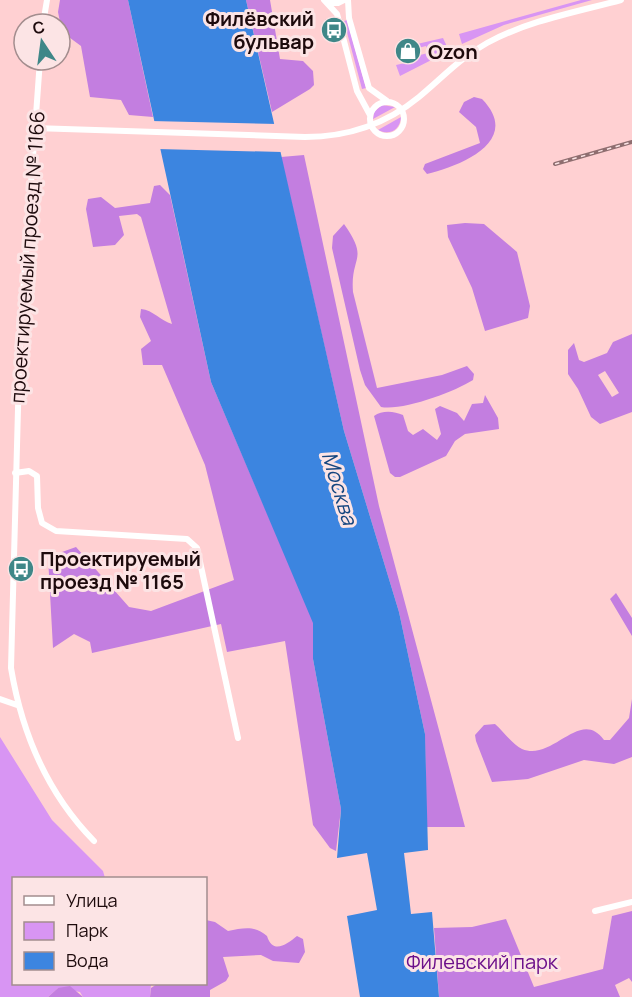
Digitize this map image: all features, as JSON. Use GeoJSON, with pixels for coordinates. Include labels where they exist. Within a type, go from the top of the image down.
{"type":"FeatureCollection","features":[{"type":"Feature","properties":{"kind":"street"},"geometry":{"type":"LineString","coordinates":[[326,1],[338,3],[346,0],[369,88],[387,101]]}},
{"type":"Feature","properties":{"kind":"street"},"geometry":{"type":"LineString","coordinates":[[34,128],[124,133],[336,136],[371,126],[402,110],[462,58],[489,42],[534,24],[621,0]]}},
{"type":"Feature","properties":{"kind":"street"},"geometry":{"type":"LineString","coordinates":[[326,1],[337,14],[357,92],[370,115],[371,126],[380,135],[395,134],[404,121],[402,110],[394,102],[376,104],[370,115]]}},
{"type":"Feature","properties":{"kind":"street","name":"проектируемый проезд № 1166"},"geometry":{"type":"LineString","coordinates":[[17,705],[11,668],[15,473],[20,335],[39,72]]}},
{"type":"Feature","properties":{"kind":"street"},"geometry":{"type":"LineString","coordinates":[[15,473],[29,471],[37,477],[38,508],[42,523],[56,531],[187,539],[196,548],[238,738]]}},
{"type":"Feature","properties":{"kind":"street"},"geometry":{"type":"LineString","coordinates":[[0,699],[17,705],[36,758],[75,821],[94,841]]}},
{"type":"Feature","properties":{"kind":"street"},"geometry":{"type":"LineString","coordinates":[[595,911],[632,903]]}},
{"type":"Feature","properties":{"kind":"green space"},"geometry":{"type":"Polygon","coordinates":[[[60,0],[128,0],[153,117],[129,115],[121,100],[90,97],[81,46],[72,39],[72,12],[58,12],[60,0]]]}},
{"type":"Feature","properties":{"kind":"green space"},"geometry":{"type":"Polygon","coordinates":[[[246,0],[270,0],[280,59],[303,61],[313,71],[314,85],[310,89],[272,112],[246,0]]]}},
{"type":"Feature","properties":{"kind":"green space"},"geometry":{"type":"Polygon","coordinates":[[[581,0],[592,0],[504,25],[462,44],[459,34],[581,0]]]}},
{"type":"Feature","properties":{"kind":"green space"},"geometry":{"type":"Polygon","coordinates":[[[347,20],[366,88],[362,89],[344,21],[347,20]]]}},
{"type":"Feature","properties":{"kind":"green space"},"geometry":{"type":"Polygon","coordinates":[[[443,38],[449,51],[400,76],[396,65],[418,60],[420,55],[428,53],[426,46],[418,48],[417,44],[443,38]]]}},
{"type":"Feature","properties":{"kind":"green space"},"geometry":{"type":"Polygon","coordinates":[[[474,97],[482,99],[493,114],[495,127],[491,139],[470,158],[427,174],[423,169],[425,164],[480,143],[476,127],[459,112],[464,102],[474,97]]]}},
{"type":"Feature","properties":{"kind":"green space"},"geometry":{"type":"Polygon","coordinates":[[[382,105],[395,107],[373,119],[374,112],[382,105]]]}},
{"type":"Feature","properties":{"kind":"green space"},"geometry":{"type":"Polygon","coordinates":[[[401,117],[394,131],[378,130],[401,117]]]}},
{"type":"Feature","properties":{"kind":"green space"},"geometry":{"type":"Polygon","coordinates":[[[304,155],[379,506],[465,827],[426,827],[425,734],[399,612],[344,431],[281,157],[304,155]]]}},
{"type":"Feature","properties":{"kind":"green space"},"geometry":{"type":"Polygon","coordinates":[[[160,185],[170,195],[211,382],[314,623],[313,659],[341,809],[336,851],[330,848],[313,825],[285,641],[227,652],[221,624],[92,653],[90,642],[74,634],[53,648],[48,557],[76,547],[129,607],[151,611],[234,580],[205,465],[162,365],[143,365],[141,349],[151,341],[140,317],[141,309],[172,324],[141,217],[137,214],[119,216],[124,235],[115,245],[93,247],[86,209],[88,199],[101,197],[115,208],[150,203],[154,186],[160,185]]]}},
{"type":"Feature","properties":{"kind":"green space"},"geometry":{"type":"Polygon","coordinates":[[[344,224],[356,245],[357,258],[353,292],[377,388],[442,375],[467,366],[474,374],[473,380],[428,400],[402,406],[381,407],[365,385],[360,370],[332,248],[333,236],[344,224]]]}},
{"type":"Feature","properties":{"kind":"green space"},"geometry":{"type":"Polygon","coordinates":[[[484,224],[517,252],[530,306],[528,318],[485,331],[472,288],[448,237],[447,225],[484,224]]]}},
{"type":"Feature","properties":{"kind":"green space"},"geometry":{"type":"Polygon","coordinates":[[[632,334],[632,412],[600,424],[591,417],[568,374],[568,350],[574,343],[579,360],[584,362],[607,353],[613,342],[632,334]],[[605,371],[598,375],[612,397],[619,393],[605,371]]]}},
{"type":"Feature","properties":{"kind":"green space"},"geometry":{"type":"Polygon","coordinates":[[[485,395],[498,418],[499,429],[465,434],[455,441],[446,456],[400,477],[395,477],[390,473],[374,416],[384,412],[403,415],[408,431],[413,435],[423,429],[437,440],[441,434],[435,409],[440,406],[457,413],[464,421],[472,404],[483,403],[485,395]]]}},
{"type":"Feature","properties":{"kind":"green space"},"geometry":{"type":"Polygon","coordinates":[[[616,593],[632,618],[632,636],[610,599],[616,593]]]}},
{"type":"Feature","properties":{"kind":"green space"},"geometry":{"type":"Polygon","coordinates":[[[632,699],[632,757],[614,764],[584,760],[528,779],[492,782],[475,735],[484,725],[495,724],[519,747],[533,751],[545,748],[585,729],[595,731],[604,740],[610,740],[629,718],[632,699]]]}},
{"type":"Feature","properties":{"kind":"green space"},"geometry":{"type":"Polygon","coordinates":[[[0,737],[52,820],[103,871],[105,877],[12,877],[12,985],[151,985],[150,997],[83,997],[80,992],[58,988],[48,997],[0,997],[0,737]]]}},
{"type":"Feature","properties":{"kind":"green space","name":"Филевский парк"},"geometry":{"type":"Polygon","coordinates":[[[632,911],[632,982],[629,978],[615,985],[620,997],[439,997],[434,928],[472,927],[506,919],[534,987],[603,969],[612,916],[632,911]]]}},
{"type":"Feature","properties":{"kind":"green space"},"geometry":{"type":"Polygon","coordinates":[[[207,920],[215,922],[228,931],[244,928],[258,930],[276,946],[285,945],[297,936],[303,939],[305,952],[299,963],[273,961],[261,955],[223,957],[229,976],[226,981],[210,990],[210,997],[150,997],[151,988],[156,985],[207,985],[207,920]]]}},
{"type":"Feature","properties":{"kind":"green space"},"geometry":{"type":"Polygon","coordinates":[[[70,986],[83,997],[48,997],[58,988],[70,986]]]}},
{"type":"Feature","properties":{"kind":"water","name":"Москва"},"geometry":{"type":"Polygon","coordinates":[[[128,0],[246,0],[344,431],[399,612],[425,734],[428,850],[404,853],[411,914],[432,912],[439,997],[360,997],[347,916],[377,910],[367,853],[337,858],[341,809],[313,659],[313,623],[211,382],[128,0]]]}},
{"type":"Feature","properties":{"kind":"pier"},"geometry":{"type":"Polygon","coordinates":[[[151,121],[277,124],[282,152],[157,149],[151,121]]]}},
{"type":"Feature","properties":{"kind":"railway"},"geometry":{"type":"LineString","coordinates":[[555,164],[632,142]]}},
{"type":"Feature","properties":{"kind":"place","name":"Филёвский бульвар"},"geometry":{"type":"Point","coordinates":[334,30]}},
{"type":"Feature","properties":{"kind":"place","name":"Ozon"},"geometry":{"type":"Point","coordinates":[408,51]}},
{"type":"Feature","properties":{"kind":"place","name":"Проектируемый проезд № 1165"},"geometry":{"type":"Point","coordinates":[21,569]}}]}
